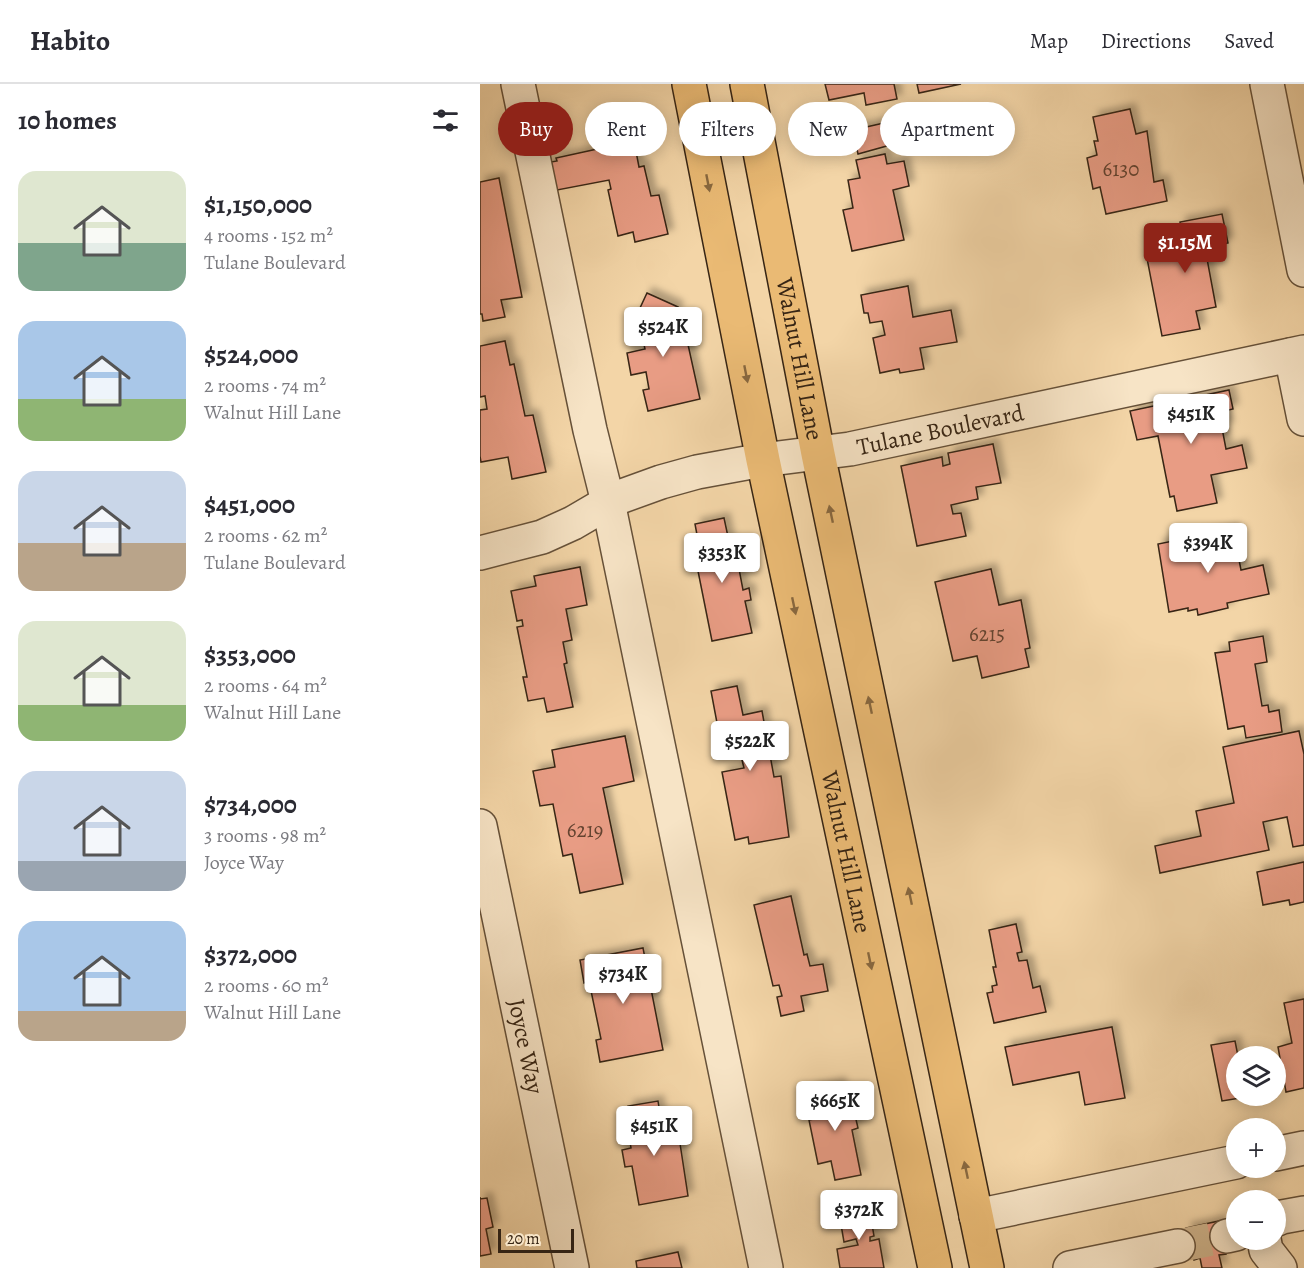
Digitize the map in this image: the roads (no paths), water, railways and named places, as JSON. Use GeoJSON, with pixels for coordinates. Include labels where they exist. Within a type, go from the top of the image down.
{"type":"FeatureCollection","features":[{"type":"Feature","properties":{"kind":"main road","name":"Walnut Hill Lane"},"geometry":{"type":"LineString","coordinates":[[689,84],[763,460],[935,1268]]}},
{"type":"Feature","properties":{"kind":"main road","name":"Walnut Hill Lane"},"geometry":{"type":"LineString","coordinates":[[747,84],[818,454],[987,1268]]}},
{"type":"Feature","properties":{"kind":"street"},"geometry":{"type":"LineString","coordinates":[[518,84],[590,429],[608,502],[766,1268]]}},
{"type":"Feature","properties":{"kind":"street"},"geometry":{"type":"LineString","coordinates":[[1267,84],[1304,270]]}},
{"type":"Feature","properties":{"kind":"street"},"geometry":{"type":"LineString","coordinates":[[1297,353],[1304,419]]}},
{"type":"Feature","properties":{"kind":"street","name":"Tulane Boulevard"},"geometry":{"type":"LineString","coordinates":[[480,553],[542,537],[573,524],[608,502],[661,482],[697,472],[763,460],[818,454],[1297,353]]}},
{"type":"Feature","properties":{"kind":"street","name":"Joyce Way"},"geometry":{"type":"LineString","coordinates":[[480,826],[572,1268]]}},
{"type":"Feature","properties":{"kind":"street"},"geometry":{"type":"LineString","coordinates":[[1286,1152],[1304,1148]]}},
{"type":"Feature","properties":{"kind":"street"},"geometry":{"type":"LineString","coordinates":[[976,1216],[1226,1164]]}},
{"type":"Feature","properties":{"kind":"street"},"geometry":{"type":"LineString","coordinates":[[1286,1216],[1304,1213]]}},
{"type":"Feature","properties":{"kind":"street"},"geometry":{"type":"LineString","coordinates":[[1070,1268],[1179,1246]]}},
{"type":"Feature","properties":{"kind":"street"},"geometry":{"type":"LineString","coordinates":[[1266,1250],[1280,1268]]}},
{"type":"Feature","properties":{"kind":"tunnel"},"geometry":{"type":"LineString","coordinates":[[1178,1246],[1226,1236]]}}]}
